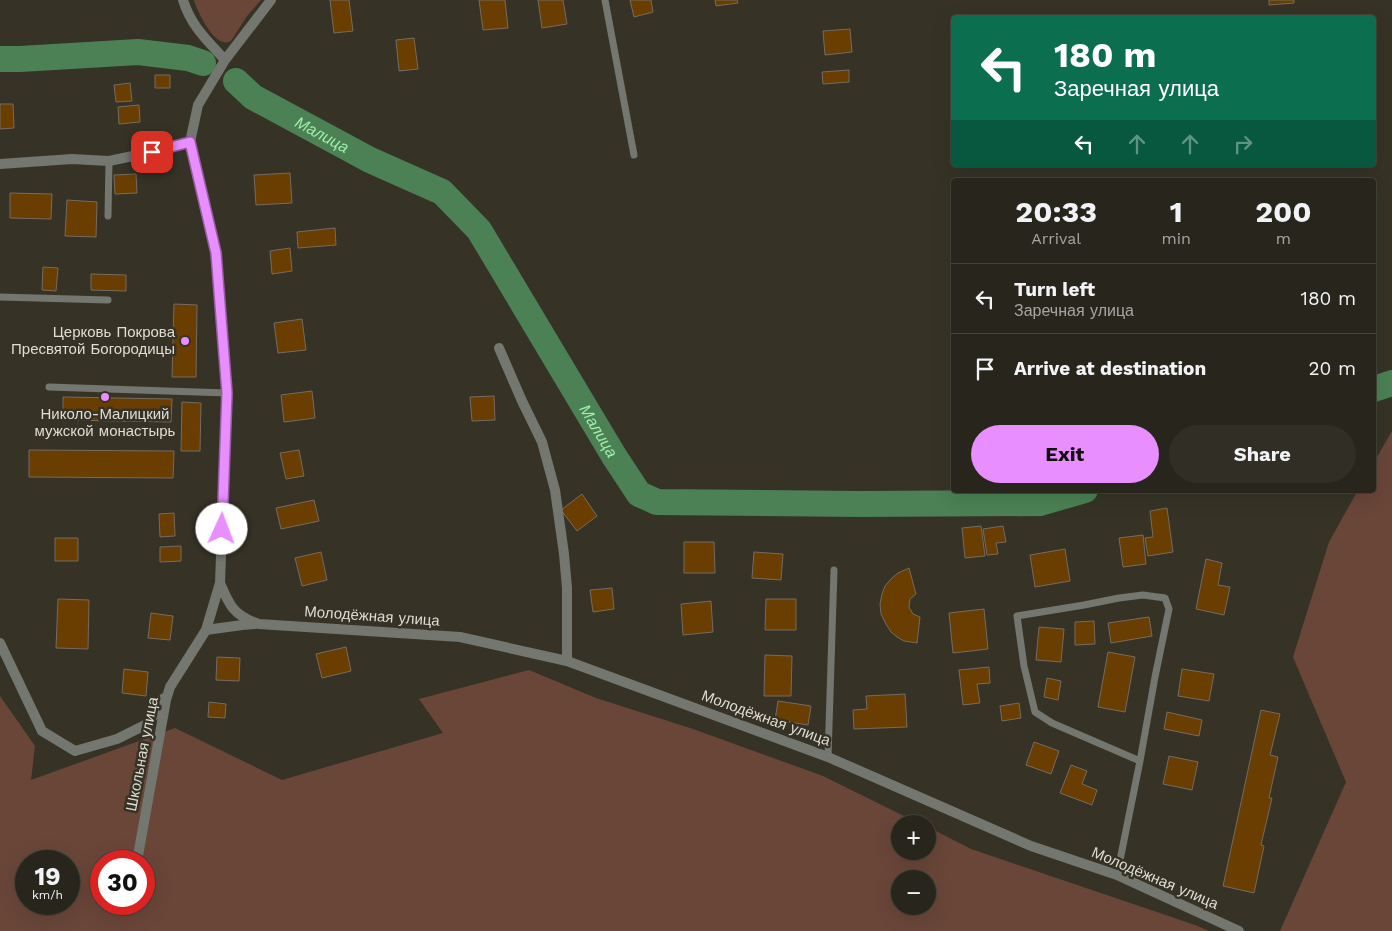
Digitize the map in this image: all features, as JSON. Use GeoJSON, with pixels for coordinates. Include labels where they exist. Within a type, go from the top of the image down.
{"type":"FeatureCollection","features":[{"type":"Feature","properties":{"kind":"street"},"geometry":{"type":"LineString","coordinates":[[183,0],[187,13],[195,27],[225,60]]}},
{"type":"Feature","properties":{"kind":"street","name":"Школьная улица"},"geometry":{"type":"LineString","coordinates":[[139,850],[166,700],[170,687],[206,630],[220,583],[227,393],[216,253],[190,142],[198,105],[225,60],[271,0]]}},
{"type":"Feature","properties":{"kind":"street"},"geometry":{"type":"LineString","coordinates":[[0,164],[72,159],[109,161],[190,142]]}},
{"type":"Feature","properties":{"kind":"street"},"geometry":{"type":"LineString","coordinates":[[499,348],[542,442],[555,490],[567,588],[567,661]]}},
{"type":"Feature","properties":{"kind":"street","name":"Молодёжная улица"},"geometry":{"type":"LineString","coordinates":[[220,583],[226,600],[235,612],[259,624]]}},
{"type":"Feature","properties":{"kind":"street","name":"Молодёжная улица"},"geometry":{"type":"LineString","coordinates":[[206,630],[259,624],[460,637],[567,661],[828,757],[1031,846],[1117,875],[1239,931]]}},
{"type":"Feature","properties":{"kind":"street"},"geometry":{"type":"LineString","coordinates":[[0,644],[42,731],[75,751],[117,739],[149,723],[170,687]]}},
{"type":"Feature","properties":{"kind":"lane"},"geometry":{"type":"LineString","coordinates":[[605,0],[634,155]]}},
{"type":"Feature","properties":{"kind":"lane"},"geometry":{"type":"LineString","coordinates":[[108,216],[109,161]]}},
{"type":"Feature","properties":{"kind":"lane"},"geometry":{"type":"LineString","coordinates":[[0,297],[108,300]]}},
{"type":"Feature","properties":{"kind":"lane"},"geometry":{"type":"LineString","coordinates":[[49,387],[227,393]]}},
{"type":"Feature","properties":{"kind":"lane"},"geometry":{"type":"LineString","coordinates":[[828,757],[834,570]]}},
{"type":"Feature","properties":{"kind":"lane"},"geometry":{"type":"LineString","coordinates":[[1117,875],[1140,761],[1169,609],[1165,598],[1143,595],[1017,616],[1024,666],[1035,712],[1052,722],[1140,761]]}},
{"type":"Feature","properties":{"kind":"shaded area"},"geometry":{"type":"Polygon","coordinates":[[[194,0],[261,0],[247,16],[231,41],[223,42],[218,40],[209,30],[194,0]]]}},
{"type":"Feature","properties":{"kind":"shaded area"},"geometry":{"type":"Polygon","coordinates":[[[1392,431],[1392,931],[1280,931],[1346,782],[1293,657],[1329,542],[1356,493],[1376,493],[1376,459],[1392,431]]]}},
{"type":"Feature","properties":{"kind":"shaded area"},"geometry":{"type":"Polygon","coordinates":[[[529,670],[596,698],[693,729],[823,776],[902,815],[891,815],[891,860],[936,860],[936,831],[971,849],[1209,931],[0,931],[0,696],[35,746],[31,780],[175,728],[282,780],[443,733],[419,699],[529,670]]]}},
{"type":"Feature","properties":{"kind":"building"},"geometry":{"type":"Polygon","coordinates":[[[330,0],[349,0],[353,31],[334,33],[330,0]]]}},
{"type":"Feature","properties":{"kind":"building"},"geometry":{"type":"Polygon","coordinates":[[[479,0],[505,0],[508,28],[483,30],[479,0]]]}},
{"type":"Feature","properties":{"kind":"building"},"geometry":{"type":"Polygon","coordinates":[[[538,0],[563,0],[567,24],[542,28],[538,0]]]}},
{"type":"Feature","properties":{"kind":"building"},"geometry":{"type":"Polygon","coordinates":[[[630,0],[651,0],[653,12],[634,17],[630,0]]]}},
{"type":"Feature","properties":{"kind":"building"},"geometry":{"type":"Polygon","coordinates":[[[715,0],[737,0],[738,3],[716,6],[715,0]]]}},
{"type":"Feature","properties":{"kind":"building"},"geometry":{"type":"Polygon","coordinates":[[[1269,0],[1294,0],[1294,3],[1269,5],[1269,0]]]}},
{"type":"Feature","properties":{"kind":"building"},"geometry":{"type":"Polygon","coordinates":[[[850,29],[852,52],[825,55],[823,31],[850,29]]]}},
{"type":"Feature","properties":{"kind":"building"},"geometry":{"type":"Polygon","coordinates":[[[414,38],[418,69],[399,71],[396,40],[414,38]]]}},
{"type":"Feature","properties":{"kind":"building"},"geometry":{"type":"Polygon","coordinates":[[[849,70],[849,82],[823,84],[822,72],[849,70]]]}},
{"type":"Feature","properties":{"kind":"building"},"geometry":{"type":"Polygon","coordinates":[[[155,75],[170,75],[170,88],[155,88],[155,75]]]}},
{"type":"Feature","properties":{"kind":"building"},"geometry":{"type":"Polygon","coordinates":[[[130,83],[132,101],[116,102],[114,85],[130,83]]]}},
{"type":"Feature","properties":{"kind":"building"},"geometry":{"type":"Polygon","coordinates":[[[0,104],[13,104],[14,128],[0,129],[0,104]]]}},
{"type":"Feature","properties":{"kind":"building"},"geometry":{"type":"Polygon","coordinates":[[[139,105],[140,122],[119,124],[118,107],[139,105]]]}},
{"type":"Feature","properties":{"kind":"building"},"geometry":{"type":"Polygon","coordinates":[[[290,173],[292,203],[256,205],[254,175],[290,173]]]}},
{"type":"Feature","properties":{"kind":"building"},"geometry":{"type":"Polygon","coordinates":[[[136,174],[137,193],[115,194],[114,175],[136,174]]]}},
{"type":"Feature","properties":{"kind":"building"},"geometry":{"type":"Polygon","coordinates":[[[10,193],[52,194],[51,219],[10,218],[10,193]]]}},
{"type":"Feature","properties":{"kind":"building"},"geometry":{"type":"Polygon","coordinates":[[[67,200],[97,202],[96,237],[65,236],[67,200]]]}},
{"type":"Feature","properties":{"kind":"building"},"geometry":{"type":"Polygon","coordinates":[[[335,228],[336,245],[298,248],[297,232],[335,228]]]}},
{"type":"Feature","properties":{"kind":"building"},"geometry":{"type":"Polygon","coordinates":[[[290,248],[292,271],[272,274],[270,251],[290,248]]]}},
{"type":"Feature","properties":{"kind":"building"},"geometry":{"type":"Polygon","coordinates":[[[43,267],[58,268],[56,291],[42,290],[43,267]]]}},
{"type":"Feature","properties":{"kind":"building"},"geometry":{"type":"Polygon","coordinates":[[[91,274],[126,275],[126,291],[91,290],[91,274]]]}},
{"type":"Feature","properties":{"kind":"building","name":"Церковь Покрова Пресвятой Богородицы"},"geometry":{"type":"Polygon","coordinates":[[[174,304],[197,305],[196,377],[172,377],[174,304]]]}},
{"type":"Feature","properties":{"kind":"building"},"geometry":{"type":"Polygon","coordinates":[[[302,319],[306,350],[278,353],[274,323],[302,319]]]}},
{"type":"Feature","properties":{"kind":"building"},"geometry":{"type":"Polygon","coordinates":[[[312,391],[315,418],[284,422],[281,395],[312,391]]]}},
{"type":"Feature","properties":{"kind":"building"},"geometry":{"type":"Polygon","coordinates":[[[494,396],[495,420],[472,421],[470,397],[494,396]]]}},
{"type":"Feature","properties":{"kind":"building"},"geometry":{"type":"Polygon","coordinates":[[[63,397],[172,399],[171,422],[63,420],[63,397]]]}},
{"type":"Feature","properties":{"kind":"building"},"geometry":{"type":"Polygon","coordinates":[[[182,402],[201,403],[200,451],[181,451],[182,402]]]}},
{"type":"Feature","properties":{"kind":"building"},"geometry":{"type":"Polygon","coordinates":[[[29,450],[174,451],[173,478],[29,477],[29,450]]]}},
{"type":"Feature","properties":{"kind":"building"},"geometry":{"type":"Polygon","coordinates":[[[299,450],[304,476],[286,479],[280,453],[299,450]]]}},
{"type":"Feature","properties":{"kind":"building"},"geometry":{"type":"Polygon","coordinates":[[[582,494],[597,516],[577,531],[561,510],[582,494]]]}},
{"type":"Feature","properties":{"kind":"building"},"geometry":{"type":"Polygon","coordinates":[[[314,500],[319,521],[281,529],[276,508],[314,500]]]}},
{"type":"Feature","properties":{"kind":"building"},"geometry":{"type":"Polygon","coordinates":[[[1167,508],[1173,552],[1148,556],[1145,538],[1153,537],[1150,511],[1167,508]]]}},
{"type":"Feature","properties":{"kind":"building"},"geometry":{"type":"Polygon","coordinates":[[[174,513],[175,536],[160,537],[159,514],[174,513]]]}},
{"type":"Feature","properties":{"kind":"building"},"geometry":{"type":"Polygon","coordinates":[[[981,526],[985,556],[965,558],[962,528],[981,526]]]}},
{"type":"Feature","properties":{"kind":"building"},"geometry":{"type":"Polygon","coordinates":[[[1003,526],[1006,542],[996,543],[998,554],[987,555],[983,529],[1003,526]]]}},
{"type":"Feature","properties":{"kind":"building"},"geometry":{"type":"Polygon","coordinates":[[[1143,535],[1146,564],[1123,567],[1119,538],[1143,535]]]}},
{"type":"Feature","properties":{"kind":"building"},"geometry":{"type":"Polygon","coordinates":[[[55,538],[78,538],[78,561],[55,561],[55,538]]]}},
{"type":"Feature","properties":{"kind":"building"},"geometry":{"type":"Polygon","coordinates":[[[684,542],[714,542],[715,573],[684,573],[684,542]]]}},
{"type":"Feature","properties":{"kind":"building"},"geometry":{"type":"Polygon","coordinates":[[[181,546],[181,561],[160,562],[160,547],[181,546]]]}},
{"type":"Feature","properties":{"kind":"building"},"geometry":{"type":"Polygon","coordinates":[[[1065,549],[1070,581],[1035,587],[1030,555],[1065,549]]]}},
{"type":"Feature","properties":{"kind":"building"},"geometry":{"type":"Polygon","coordinates":[[[321,552],[327,580],[302,586],[295,558],[321,552]]]}},
{"type":"Feature","properties":{"kind":"building"},"geometry":{"type":"Polygon","coordinates":[[[754,552],[783,554],[781,580],[752,578],[754,552]]]}},
{"type":"Feature","properties":{"kind":"building"},"geometry":{"type":"Polygon","coordinates":[[[1206,559],[1222,563],[1218,585],[1230,587],[1224,615],[1196,609],[1206,559]]]}},
{"type":"Feature","properties":{"kind":"building"},"geometry":{"type":"Polygon","coordinates":[[[909,568],[916,594],[910,599],[909,607],[913,614],[920,617],[917,643],[904,641],[897,637],[891,632],[881,614],[880,604],[885,586],[898,573],[909,568]]]}},
{"type":"Feature","properties":{"kind":"building"},"geometry":{"type":"Polygon","coordinates":[[[612,588],[614,609],[593,612],[590,590],[612,588]]]}},
{"type":"Feature","properties":{"kind":"building"},"geometry":{"type":"Polygon","coordinates":[[[58,599],[89,600],[88,649],[56,648],[58,599]]]}},
{"type":"Feature","properties":{"kind":"building"},"geometry":{"type":"Polygon","coordinates":[[[766,599],[796,599],[796,630],[765,630],[766,599]]]}},
{"type":"Feature","properties":{"kind":"building"},"geometry":{"type":"Polygon","coordinates":[[[711,601],[713,632],[683,635],[681,604],[711,601]]]}},
{"type":"Feature","properties":{"kind":"building"},"geometry":{"type":"Polygon","coordinates":[[[984,609],[988,649],[953,653],[949,613],[984,609]]]}},
{"type":"Feature","properties":{"kind":"building"},"geometry":{"type":"Polygon","coordinates":[[[151,613],[173,616],[170,640],[148,638],[151,613]]]}},
{"type":"Feature","properties":{"kind":"building"},"geometry":{"type":"Polygon","coordinates":[[[1149,617],[1152,636],[1111,643],[1108,623],[1149,617]]]}},
{"type":"Feature","properties":{"kind":"building"},"geometry":{"type":"Polygon","coordinates":[[[1094,621],[1095,644],[1075,645],[1075,622],[1094,621]]]}},
{"type":"Feature","properties":{"kind":"building"},"geometry":{"type":"Polygon","coordinates":[[[1039,627],[1064,629],[1061,662],[1036,660],[1039,627]]]}},
{"type":"Feature","properties":{"kind":"building"},"geometry":{"type":"Polygon","coordinates":[[[346,647],[351,671],[322,678],[316,654],[346,647]]]}},
{"type":"Feature","properties":{"kind":"building"},"geometry":{"type":"Polygon","coordinates":[[[1108,652],[1135,657],[1125,712],[1098,707],[1108,652]]]}},
{"type":"Feature","properties":{"kind":"building"},"geometry":{"type":"Polygon","coordinates":[[[765,655],[792,656],[791,696],[764,696],[765,655]]]}},
{"type":"Feature","properties":{"kind":"building"},"geometry":{"type":"Polygon","coordinates":[[[217,657],[240,658],[239,681],[216,680],[217,657]]]}},
{"type":"Feature","properties":{"kind":"building"},"geometry":{"type":"Polygon","coordinates":[[[989,667],[990,683],[977,684],[980,703],[963,705],[959,670],[989,667]]]}},
{"type":"Feature","properties":{"kind":"building"},"geometry":{"type":"Polygon","coordinates":[[[124,669],[148,672],[146,696],[122,693],[124,669]]]}},
{"type":"Feature","properties":{"kind":"building"},"geometry":{"type":"Polygon","coordinates":[[[1182,669],[1214,674],[1209,701],[1178,696],[1182,669]]]}},
{"type":"Feature","properties":{"kind":"building"},"geometry":{"type":"Polygon","coordinates":[[[1047,678],[1061,681],[1058,700],[1044,697],[1047,678]]]}},
{"type":"Feature","properties":{"kind":"building"},"geometry":{"type":"Polygon","coordinates":[[[905,694],[907,727],[854,729],[853,710],[867,709],[866,696],[905,694]]]}},
{"type":"Feature","properties":{"kind":"building"},"geometry":{"type":"Polygon","coordinates":[[[778,701],[811,706],[808,725],[775,720],[778,701]]]}},
{"type":"Feature","properties":{"kind":"building"},"geometry":{"type":"Polygon","coordinates":[[[209,702],[226,704],[225,718],[208,717],[209,702]]]}},
{"type":"Feature","properties":{"kind":"building"},"geometry":{"type":"Polygon","coordinates":[[[1019,703],[1021,718],[1002,721],[1000,706],[1019,703]]]}},
{"type":"Feature","properties":{"kind":"building"},"geometry":{"type":"Polygon","coordinates":[[[1261,710],[1280,714],[1270,755],[1278,757],[1269,798],[1272,798],[1261,845],[1264,846],[1254,893],[1223,886],[1261,710]]]}},
{"type":"Feature","properties":{"kind":"building"},"geometry":{"type":"Polygon","coordinates":[[[1167,712],[1202,720],[1199,736],[1164,729],[1167,712]]]}},
{"type":"Feature","properties":{"kind":"building"},"geometry":{"type":"Polygon","coordinates":[[[1034,742],[1059,751],[1051,774],[1026,765],[1034,742]]]}},
{"type":"Feature","properties":{"kind":"building"},"geometry":{"type":"Polygon","coordinates":[[[1169,756],[1198,762],[1192,790],[1163,784],[1169,756]]]}},
{"type":"Feature","properties":{"kind":"building"},"geometry":{"type":"Polygon","coordinates":[[[1071,765],[1087,771],[1082,784],[1097,790],[1092,805],[1060,793],[1071,765]]]}},
{"type":"Feature","properties":{"kind":"waterway","name":"Малица"},"geometry":{"type":"LineString","coordinates":[[0,59],[138,52],[188,58],[203,63]]}},
{"type":"Feature","properties":{"kind":"waterway","name":"Малица"},"geometry":{"type":"LineString","coordinates":[[236,81],[253,97],[370,160],[442,192],[479,230],[614,456],[639,494],[657,502],[860,504],[1040,503],[1075,493]]}},
{"type":"Feature","properties":{"kind":"waterway","name":"Малица"},"geometry":{"type":"LineString","coordinates":[[1376,388],[1392,383]]}},
{"type":"Feature","properties":{"kind":"place","name":"Церковь Покрова Пресвятой Богородицы"},"geometry":{"type":"Point","coordinates":[185,341]}},
{"type":"Feature","properties":{"kind":"place","name":"Николо-Малицкий мужской монастырь"},"geometry":{"type":"Point","coordinates":[105,397]}},
{"type":"Feature","properties":{"kind":"route"},"geometry":{"type":"LineString","coordinates":[[152,152],[190,142],[216,253],[227,393],[222,529]]}}]}
